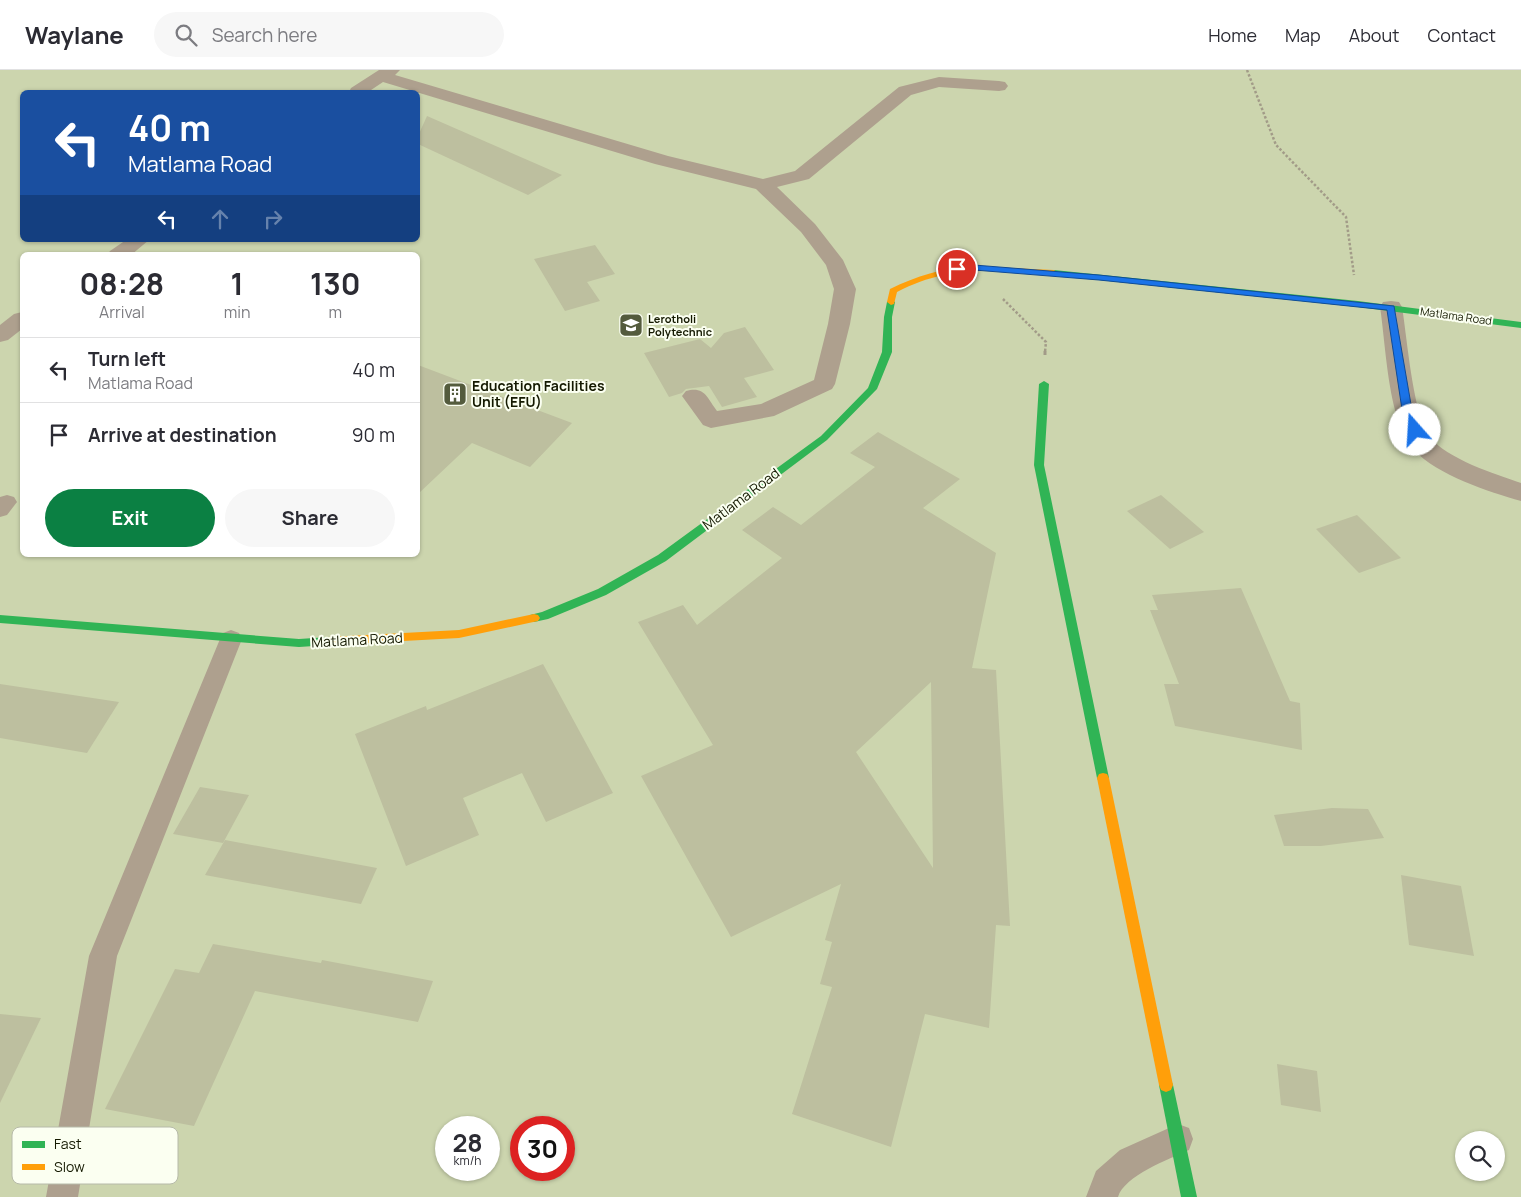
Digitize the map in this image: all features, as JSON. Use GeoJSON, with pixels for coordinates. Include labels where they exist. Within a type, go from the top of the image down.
{"type":"FeatureCollection","features":[{"type":"Feature","properties":{"kind":"street"},"geometry":{"type":"LineString","coordinates":[[359,90],[386,73],[662,160],[763,185],[802,175],[905,91],[939,82],[1000,86]]}},
{"type":"Feature","properties":{"kind":"street"},"geometry":{"type":"LineString","coordinates":[[694,396],[711,420],[766,411],[824,384],[839,324],[845,289],[836,264],[808,228],[763,185]]}},
{"type":"Feature","properties":{"kind":"street"},"geometry":{"type":"LineString","coordinates":[[122,252],[137,242]]}},
{"type":"Feature","properties":{"kind":"street","name":"Matlama Road"},"geometry":{"type":"LineString","coordinates":[[0,620],[299,643],[459,634],[544,616],[602,592],[662,558],[824,438],[872,389],[887,352],[888,317],[893,291],[913,279],[941,270],[974,267],[1099,277],[1358,304],[1521,325]]}},
{"type":"Feature","properties":{"kind":"street"},"geometry":{"type":"LineString","coordinates":[[1391,308],[1408,416],[1421,444],[1451,464],[1521,492]]}},
{"type":"Feature","properties":{"kind":"street"},"geometry":{"type":"LineString","coordinates":[[0,335],[20,321]]}},
{"type":"Feature","properties":{"kind":"street"},"geometry":{"type":"LineString","coordinates":[[1044,384],[1039,465],[1189,1197]]}},
{"type":"Feature","properties":{"kind":"lane"},"geometry":{"type":"LineString","coordinates":[[74,1127],[103,956],[231,639]]}},
{"type":"Feature","properties":{"kind":"lane"},"geometry":{"type":"LineString","coordinates":[[1102,1197],[1107,1182],[1131,1160],[1178,1139]]}},
{"type":"Feature","properties":{"kind":"lane"},"geometry":{"type":"LineString","coordinates":[[62,1197],[64,1184]]}},
{"type":"Feature","properties":{"kind":"path"},"geometry":{"type":"LineString","coordinates":[[1247,70],[1276,145],[1346,217],[1358,304]]}},
{"type":"Feature","properties":{"kind":"path"},"geometry":{"type":"LineString","coordinates":[[974,267],[1046,342],[1044,384]]}},
{"type":"Feature","properties":{"kind":"building"},"geometry":{"type":"Polygon","coordinates":[[[427,116],[562,175],[528,195],[420,145],[420,132],[427,116]]]}},
{"type":"Feature","properties":{"kind":"building"},"geometry":{"type":"Polygon","coordinates":[[[595,245],[615,274],[587,282],[600,301],[565,311],[534,259],[595,245]]]}},
{"type":"Feature","properties":{"kind":"building"},"geometry":{"type":"Polygon","coordinates":[[[745,327],[774,370],[744,378],[757,397],[722,407],[709,386],[686,389],[682,393],[669,397],[644,353],[700,339],[711,348],[724,333],[745,327]]]}},
{"type":"Feature","properties":{"kind":"building","name":"Education Facilities Unit (EFU)"},"geometry":{"type":"Polygon","coordinates":[[[420,366],[572,423],[530,467],[472,443],[420,492],[420,366]]]}},
{"type":"Feature","properties":{"kind":"building"},"geometry":{"type":"Polygon","coordinates":[[[878,432],[960,479],[923,508],[996,553],[972,668],[996,670],[1010,926],[996,925],[989,1028],[925,1014],[891,1147],[792,1114],[832,987],[820,984],[832,942],[825,940],[841,884],[731,937],[641,776],[713,745],[638,622],[683,605],[697,625],[782,558],[742,530],[773,507],[801,525],[875,467],[850,453],[878,432]],[[931,682],[856,752],[933,868],[931,682]]]}},
{"type":"Feature","properties":{"kind":"building"},"geometry":{"type":"Polygon","coordinates":[[[1161,495],[1204,532],[1170,549],[1127,511],[1161,495]]]}},
{"type":"Feature","properties":{"kind":"building"},"geometry":{"type":"Polygon","coordinates":[[[1357,515],[1401,558],[1359,573],[1316,529],[1357,515]]]}},
{"type":"Feature","properties":{"kind":"building"},"geometry":{"type":"Polygon","coordinates":[[[1241,588],[1290,701],[1300,703],[1302,750],[1175,726],[1164,684],[1179,684],[1150,610],[1158,610],[1152,595],[1241,588]]]}},
{"type":"Feature","properties":{"kind":"building"},"geometry":{"type":"Polygon","coordinates":[[[543,664],[613,793],[546,822],[522,773],[463,798],[479,835],[406,866],[355,734],[426,706],[427,710],[543,664]]]}},
{"type":"Feature","properties":{"kind":"building"},"geometry":{"type":"Polygon","coordinates":[[[0,684],[119,702],[87,753],[0,738],[0,684]]]}},
{"type":"Feature","properties":{"kind":"building"},"geometry":{"type":"Polygon","coordinates":[[[200,787],[249,795],[223,843],[173,834],[200,787]]]}},
{"type":"Feature","properties":{"kind":"building"},"geometry":{"type":"Polygon","coordinates":[[[1332,808],[1368,809],[1384,838],[1321,846],[1284,846],[1274,815],[1332,808]]]}},
{"type":"Feature","properties":{"kind":"building"},"geometry":{"type":"Polygon","coordinates":[[[225,840],[377,868],[361,904],[205,875],[225,840]]]}},
{"type":"Feature","properties":{"kind":"building"},"geometry":{"type":"Polygon","coordinates":[[[1401,875],[1461,886],[1474,956],[1409,945],[1401,875]]]}},
{"type":"Feature","properties":{"kind":"building"},"geometry":{"type":"Polygon","coordinates":[[[213,944],[321,963],[322,960],[433,981],[418,1022],[255,991],[194,1126],[105,1109],[175,969],[199,973],[213,944]]]}},
{"type":"Feature","properties":{"kind":"building"},"geometry":{"type":"Polygon","coordinates":[[[0,1014],[41,1018],[0,1103],[0,1014]]]}},
{"type":"Feature","properties":{"kind":"building"},"geometry":{"type":"Polygon","coordinates":[[[1277,1064],[1317,1071],[1321,1112],[1281,1105],[1277,1064]]]}},
{"type":"Feature","properties":{"kind":"traffic: fast"},"geometry":{"type":"LineString","coordinates":[[1054,273],[1358,304],[1521,325]]}},
{"type":"Feature","properties":{"kind":"traffic: fast"},"geometry":{"type":"LineString","coordinates":[[534,618],[544,616],[602,592],[662,558],[824,438],[872,389],[887,352],[888,317],[891,302]]}},
{"type":"Feature","properties":{"kind":"traffic: fast"},"geometry":{"type":"LineString","coordinates":[[1044,384],[1039,465],[1103,778]]}},
{"type":"Feature","properties":{"kind":"traffic: fast"},"geometry":{"type":"LineString","coordinates":[[0,619],[299,643],[329,641]]}},
{"type":"Feature","properties":{"kind":"traffic: fast"},"geometry":{"type":"LineString","coordinates":[[1166,1085],[1189,1197]]}},
{"type":"Feature","properties":{"kind":"traffic: slow"},"geometry":{"type":"LineString","coordinates":[[891,302],[893,291],[913,281],[952,270],[991,268],[1054,273]]}},
{"type":"Feature","properties":{"kind":"traffic: slow"},"geometry":{"type":"LineString","coordinates":[[329,641],[459,634],[534,618]]}},
{"type":"Feature","properties":{"kind":"traffic: slow"},"geometry":{"type":"LineString","coordinates":[[1103,778],[1166,1085]]}},
{"type":"Feature","properties":{"kind":"place","name":"Lerotholi Polytechnic"},"geometry":{"type":"Point","coordinates":[631,325]}},
{"type":"Feature","properties":{"kind":"place","name":"Education Facilities Unit (EFU)"},"geometry":{"type":"Point","coordinates":[455,394]}},
{"type":"Feature","properties":{"kind":"route"},"geometry":{"type":"LineString","coordinates":[[957,269],[974,267],[1099,277],[1391,308],[1408,416],[1415,430]]}}]}
